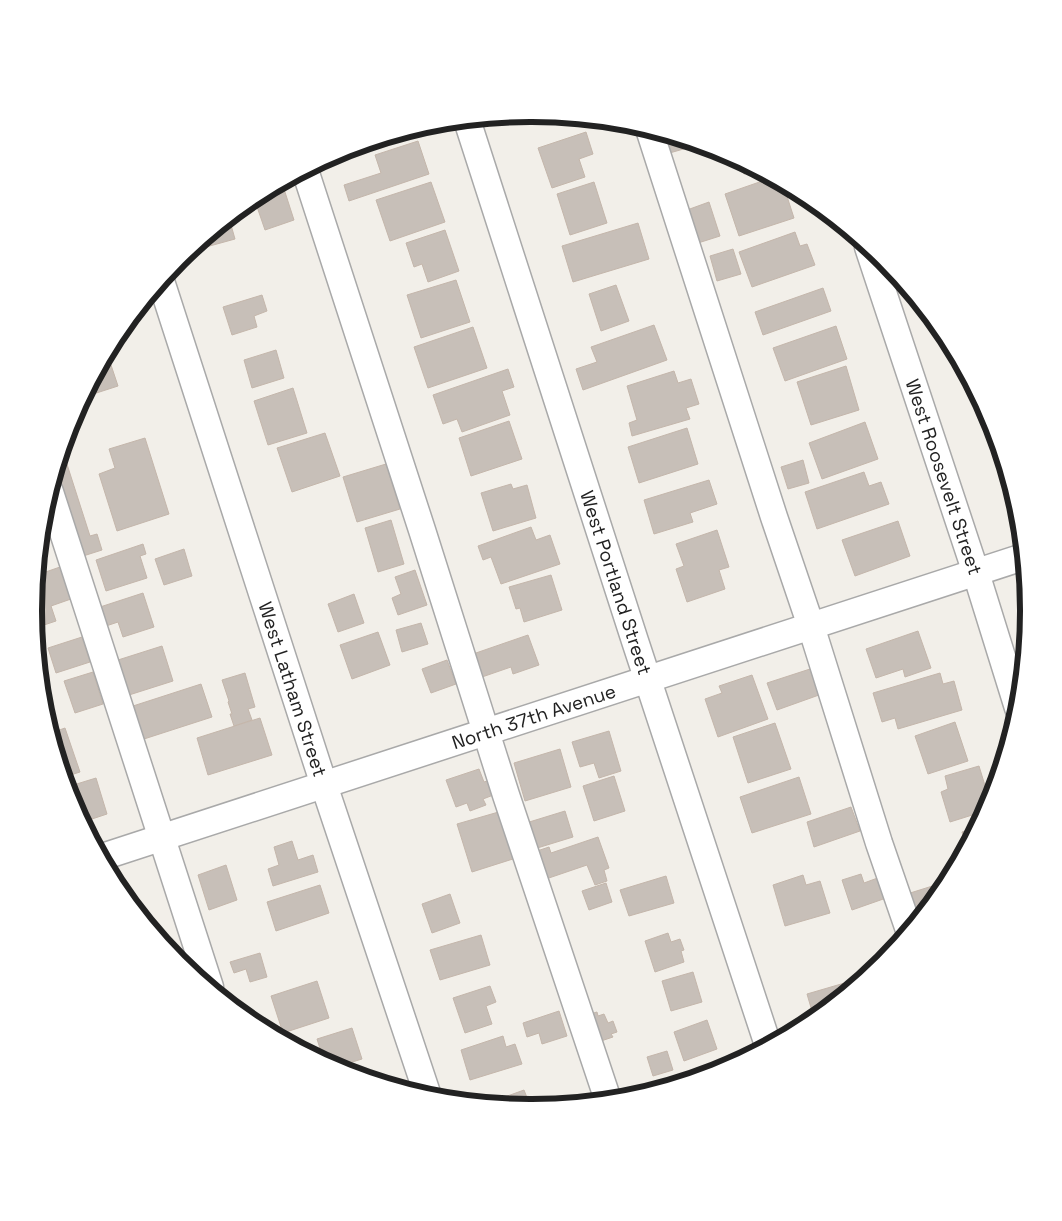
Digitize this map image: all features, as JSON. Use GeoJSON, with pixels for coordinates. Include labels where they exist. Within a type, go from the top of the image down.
{"type":"FeatureCollection","features":[{"type":"Feature","properties":{"kind":"street","name":"West Portland Street"},"geometry":{"type":"LineString","coordinates":[[469,126],[766,1039]]}},
{"type":"Feature","properties":{"kind":"street"},"geometry":{"type":"LineString","coordinates":[[652,138],[811,626],[879,843],[907,923]]}},
{"type":"Feature","properties":{"kind":"street"},"geometry":{"type":"LineString","coordinates":[[307,176],[506,795],[606,1093]]}},
{"type":"Feature","properties":{"kind":"street","name":"West Roosevelt Street"},"geometry":{"type":"LineString","coordinates":[[873,262],[976,573],[1012,690]]}},
{"type":"Feature","properties":{"kind":"street","name":"West Latham Street"},"geometry":{"type":"LineString","coordinates":[[163,289],[324,785],[425,1087]]}},
{"type":"Feature","properties":{"kind":"street"},"geometry":{"type":"LineString","coordinates":[[54,505],[206,975]]}},
{"type":"Feature","properties":{"kind":"street","name":"North 37th Avenue"},"geometry":{"type":"LineString","coordinates":[[108,855],[1016,560]]}},
{"type":"Feature","properties":{"kind":"building"},"geometry":{"type":"Polygon","coordinates":[[[586,132],[593,154],[579,159],[585,177],[552,188],[538,148],[586,132]]]}},
{"type":"Feature","properties":{"kind":"building"},"geometry":{"type":"Polygon","coordinates":[[[662,140],[687,148],[666,154],[662,140]]]}},
{"type":"Feature","properties":{"kind":"building"},"geometry":{"type":"Polygon","coordinates":[[[418,141],[429,174],[349,201],[344,185],[381,173],[375,155],[418,141]]]}},
{"type":"Feature","properties":{"kind":"building"},"geometry":{"type":"Polygon","coordinates":[[[763,181],[786,194],[794,218],[739,236],[725,194],[763,181]]]}},
{"type":"Feature","properties":{"kind":"building"},"geometry":{"type":"Polygon","coordinates":[[[431,182],[445,222],[390,241],[376,200],[431,182]]]}},
{"type":"Feature","properties":{"kind":"building"},"geometry":{"type":"Polygon","coordinates":[[[594,182],[607,223],[570,235],[557,194],[594,182]]]}},
{"type":"Feature","properties":{"kind":"building"},"geometry":{"type":"Polygon","coordinates":[[[284,189],[294,220],[265,230],[257,206],[284,189]]]}},
{"type":"Feature","properties":{"kind":"building"},"geometry":{"type":"Polygon","coordinates":[[[709,202],[720,236],[698,243],[687,210],[709,202]]]}},
{"type":"Feature","properties":{"kind":"building"},"geometry":{"type":"Polygon","coordinates":[[[638,223],[649,259],[573,282],[562,246],[638,223]]]}},
{"type":"Feature","properties":{"kind":"building"},"geometry":{"type":"Polygon","coordinates":[[[231,225],[235,239],[206,247],[209,243],[231,225]]]}},
{"type":"Feature","properties":{"kind":"building"},"geometry":{"type":"Polygon","coordinates":[[[445,230],[459,271],[428,282],[422,264],[414,267],[406,243],[445,230]]]}},
{"type":"Feature","properties":{"kind":"building"},"geometry":{"type":"Polygon","coordinates":[[[795,232],[800,246],[807,244],[815,265],[752,287],[739,252],[795,232]]]}},
{"type":"Feature","properties":{"kind":"building"},"geometry":{"type":"Polygon","coordinates":[[[733,249],[741,274],[717,281],[710,256],[733,249]]]}},
{"type":"Feature","properties":{"kind":"building"},"geometry":{"type":"Polygon","coordinates":[[[456,280],[470,322],[421,338],[407,295],[456,280]]]}},
{"type":"Feature","properties":{"kind":"building"},"geometry":{"type":"Polygon","coordinates":[[[616,285],[629,321],[601,331],[589,294],[616,285]]]}},
{"type":"Feature","properties":{"kind":"building"},"geometry":{"type":"Polygon","coordinates":[[[823,288],[831,311],[763,335],[755,312],[823,288]]]}},
{"type":"Feature","properties":{"kind":"building"},"geometry":{"type":"Polygon","coordinates":[[[262,295],[267,311],[254,316],[257,327],[232,335],[223,307],[262,295]]]}},
{"type":"Feature","properties":{"kind":"building"},"geometry":{"type":"Polygon","coordinates":[[[654,325],[667,360],[583,390],[576,369],[597,362],[591,347],[654,325]]]}},
{"type":"Feature","properties":{"kind":"building"},"geometry":{"type":"Polygon","coordinates":[[[836,326],[847,359],[785,381],[773,348],[836,326]]]}},
{"type":"Feature","properties":{"kind":"building"},"geometry":{"type":"Polygon","coordinates":[[[473,327],[487,368],[428,388],[414,347],[473,327]]]}},
{"type":"Feature","properties":{"kind":"building"},"geometry":{"type":"Polygon","coordinates":[[[276,350],[284,378],[252,388],[244,360],[276,350]]]}},
{"type":"Feature","properties":{"kind":"building"},"geometry":{"type":"Polygon","coordinates":[[[110,363],[118,386],[93,394],[110,363]]]}},
{"type":"Feature","properties":{"kind":"building"},"geometry":{"type":"Polygon","coordinates":[[[846,366],[859,410],[811,425],[797,382],[846,366]]]}},
{"type":"Feature","properties":{"kind":"building"},"geometry":{"type":"Polygon","coordinates":[[[508,369],[514,387],[502,391],[510,415],[462,432],[457,419],[443,424],[433,395],[508,369]]]}},
{"type":"Feature","properties":{"kind":"building"},"geometry":{"type":"Polygon","coordinates":[[[674,371],[678,383],[691,379],[699,404],[686,408],[690,419],[632,436],[629,423],[637,420],[627,386],[674,371]]]}},
{"type":"Feature","properties":{"kind":"building"},"geometry":{"type":"Polygon","coordinates":[[[293,388],[307,433],[268,445],[254,401],[293,388]]]}},
{"type":"Feature","properties":{"kind":"building"},"geometry":{"type":"Polygon","coordinates":[[[509,421],[522,459],[471,476],[459,438],[509,421]]]}},
{"type":"Feature","properties":{"kind":"building"},"geometry":{"type":"Polygon","coordinates":[[[865,422],[878,459],[822,479],[809,443],[865,422]]]}},
{"type":"Feature","properties":{"kind":"building"},"geometry":{"type":"Polygon","coordinates":[[[687,428],[698,464],[639,483],[628,447],[687,428]]]}},
{"type":"Feature","properties":{"kind":"building"},"geometry":{"type":"Polygon","coordinates":[[[325,433],[340,476],[292,492],[277,448],[325,433]]]}},
{"type":"Feature","properties":{"kind":"building"},"geometry":{"type":"Polygon","coordinates":[[[145,438],[169,514],[117,531],[99,474],[115,468],[109,449],[145,438]]]}},
{"type":"Feature","properties":{"kind":"building"},"geometry":{"type":"Polygon","coordinates":[[[803,460],[809,483],[788,489],[781,467],[803,460]]]}},
{"type":"Feature","properties":{"kind":"building"},"geometry":{"type":"Polygon","coordinates":[[[66,461],[90,536],[97,534],[102,550],[80,557],[58,487],[66,461]]]}},
{"type":"Feature","properties":{"kind":"building"},"geometry":{"type":"Polygon","coordinates":[[[386,464],[400,509],[357,522],[343,477],[386,464]]]}},
{"type":"Feature","properties":{"kind":"building"},"geometry":{"type":"Polygon","coordinates":[[[864,472],[869,486],[881,482],[889,504],[817,529],[805,492],[864,472]]]}},
{"type":"Feature","properties":{"kind":"building"},"geometry":{"type":"Polygon","coordinates":[[[709,480],[717,504],[690,513],[693,522],[654,534],[644,500],[709,480]]]}},
{"type":"Feature","properties":{"kind":"building"},"geometry":{"type":"Polygon","coordinates":[[[511,484],[513,489],[527,485],[536,518],[493,531],[481,493],[511,484]]]}},
{"type":"Feature","properties":{"kind":"building"},"geometry":{"type":"Polygon","coordinates":[[[391,520],[404,564],[378,572],[365,528],[391,520]]]}},
{"type":"Feature","properties":{"kind":"building"},"geometry":{"type":"Polygon","coordinates":[[[898,521],[910,556],[855,576],[842,540],[898,521]]]}},
{"type":"Feature","properties":{"kind":"building"},"geometry":{"type":"Polygon","coordinates":[[[531,527],[536,540],[550,535],[560,564],[501,584],[491,557],[483,560],[478,546],[531,527]]]}},
{"type":"Feature","properties":{"kind":"building"},"geometry":{"type":"Polygon","coordinates":[[[717,530],[729,567],[719,570],[725,589],[687,602],[676,569],[684,566],[676,544],[717,530]]]}},
{"type":"Feature","properties":{"kind":"building"},"geometry":{"type":"Polygon","coordinates":[[[143,544],[146,554],[140,556],[147,578],[106,591],[96,560],[143,544]]]}},
{"type":"Feature","properties":{"kind":"building"},"geometry":{"type":"Polygon","coordinates":[[[184,549],[192,576],[164,585],[155,559],[184,549]]]}},
{"type":"Feature","properties":{"kind":"building"},"geometry":{"type":"Polygon","coordinates":[[[60,567],[71,599],[51,606],[56,621],[43,625],[42,610],[45,572],[60,567]]]}},
{"type":"Feature","properties":{"kind":"building"},"geometry":{"type":"Polygon","coordinates":[[[415,570],[427,605],[398,615],[392,598],[401,594],[395,577],[415,570]]]}},
{"type":"Feature","properties":{"kind":"building"},"geometry":{"type":"Polygon","coordinates":[[[551,575],[562,610],[524,622],[520,608],[516,609],[509,587],[551,575]]]}},
{"type":"Feature","properties":{"kind":"building"},"geometry":{"type":"Polygon","coordinates":[[[143,593],[154,627],[123,637],[118,622],[103,627],[97,608],[143,593]]]}},
{"type":"Feature","properties":{"kind":"building"},"geometry":{"type":"Polygon","coordinates":[[[354,594],[364,623],[338,632],[328,604],[354,594]]]}},
{"type":"Feature","properties":{"kind":"building"},"geometry":{"type":"Polygon","coordinates":[[[421,623],[428,644],[402,652],[396,630],[421,623]]]}},
{"type":"Feature","properties":{"kind":"building"},"geometry":{"type":"Polygon","coordinates":[[[918,631],[931,668],[905,677],[903,669],[876,678],[866,649],[918,631]]]}},
{"type":"Feature","properties":{"kind":"building"},"geometry":{"type":"Polygon","coordinates":[[[378,632],[390,665],[352,679],[340,645],[378,632]]]}},
{"type":"Feature","properties":{"kind":"building"},"geometry":{"type":"Polygon","coordinates":[[[528,635],[539,665],[513,674],[511,667],[482,677],[473,654],[528,635]]]}},
{"type":"Feature","properties":{"kind":"building"},"geometry":{"type":"Polygon","coordinates":[[[82,637],[90,662],[56,673],[48,648],[82,637]]]}},
{"type":"Feature","properties":{"kind":"building"},"geometry":{"type":"Polygon","coordinates":[[[162,646],[173,681],[129,695],[118,660],[162,646]]]}},
{"type":"Feature","properties":{"kind":"building"},"geometry":{"type":"Polygon","coordinates":[[[447,660],[456,684],[431,693],[422,669],[447,660]]]}},
{"type":"Feature","properties":{"kind":"building"},"geometry":{"type":"Polygon","coordinates":[[[810,669],[819,695],[777,710],[767,683],[810,669]]]}},
{"type":"Feature","properties":{"kind":"building"},"geometry":{"type":"Polygon","coordinates":[[[93,672],[103,704],[75,713],[64,681],[93,672]]]}},
{"type":"Feature","properties":{"kind":"building"},"geometry":{"type":"Polygon","coordinates":[[[245,673],[255,707],[248,709],[252,720],[234,726],[222,680],[245,673]]]}},
{"type":"Feature","properties":{"kind":"building"},"geometry":{"type":"Polygon","coordinates":[[[940,673],[943,684],[954,681],[962,710],[898,729],[895,718],[882,722],[873,693],[940,673]]]}},
{"type":"Feature","properties":{"kind":"building"},"geometry":{"type":"Polygon","coordinates":[[[752,675],[768,719],[718,737],[705,699],[722,693],[719,686],[752,675]]]}},
{"type":"Feature","properties":{"kind":"building"},"geometry":{"type":"Polygon","coordinates":[[[201,684],[212,717],[144,739],[133,706],[201,684]]]}},
{"type":"Feature","properties":{"kind":"building"},"geometry":{"type":"Polygon","coordinates":[[[260,718],[272,755],[208,775],[197,738],[260,718]]]}},
{"type":"Feature","properties":{"kind":"building"},"geometry":{"type":"Polygon","coordinates":[[[955,722],[968,761],[928,774],[915,736],[955,722]]]}},
{"type":"Feature","properties":{"kind":"building"},"geometry":{"type":"Polygon","coordinates":[[[775,723],[791,769],[748,783],[733,737],[775,723]]]}},
{"type":"Feature","properties":{"kind":"building"},"geometry":{"type":"Polygon","coordinates":[[[65,728],[80,772],[71,775],[58,731],[65,728]]]}},
{"type":"Feature","properties":{"kind":"building"},"geometry":{"type":"Polygon","coordinates":[[[609,731],[621,771],[599,778],[594,763],[580,767],[572,742],[609,731]]]}},
{"type":"Feature","properties":{"kind":"building"},"geometry":{"type":"Polygon","coordinates":[[[560,749],[571,787],[525,801],[514,763],[560,749]]]}},
{"type":"Feature","properties":{"kind":"building"},"geometry":{"type":"Polygon","coordinates":[[[979,766],[986,788],[975,814],[950,822],[941,792],[948,789],[945,776],[979,766]]]}},
{"type":"Feature","properties":{"kind":"building"},"geometry":{"type":"Polygon","coordinates":[[[479,769],[484,782],[490,780],[496,794],[483,799],[486,805],[470,811],[467,803],[456,807],[446,780],[479,769]]]}},
{"type":"Feature","properties":{"kind":"building"},"geometry":{"type":"Polygon","coordinates":[[[614,776],[625,811],[594,821],[583,786],[614,776]]]}},
{"type":"Feature","properties":{"kind":"building"},"geometry":{"type":"Polygon","coordinates":[[[799,777],[811,814],[752,833],[740,797],[799,777]]]}},
{"type":"Feature","properties":{"kind":"building"},"geometry":{"type":"Polygon","coordinates":[[[96,778],[107,814],[90,820],[75,785],[96,778]]]}},
{"type":"Feature","properties":{"kind":"building"},"geometry":{"type":"Polygon","coordinates":[[[851,807],[860,831],[814,847],[807,822],[851,807]]]}},
{"type":"Feature","properties":{"kind":"building"},"geometry":{"type":"Polygon","coordinates":[[[502,811],[516,858],[472,872],[457,824],[502,811]]]}},
{"type":"Feature","properties":{"kind":"building"},"geometry":{"type":"Polygon","coordinates":[[[565,811],[573,837],[534,849],[526,823],[565,811]]]}},
{"type":"Feature","properties":{"kind":"building"},"geometry":{"type":"Polygon","coordinates":[[[598,837],[609,868],[604,870],[607,881],[595,885],[587,865],[543,880],[534,852],[549,847],[551,853],[598,837]]]}},
{"type":"Feature","properties":{"kind":"building"},"geometry":{"type":"Polygon","coordinates":[[[292,841],[298,860],[313,855],[318,872],[273,886],[268,869],[279,865],[274,847],[292,841]]]}},
{"type":"Feature","properties":{"kind":"building"},"geometry":{"type":"Polygon","coordinates":[[[226,865],[237,900],[209,910],[198,875],[226,865]]]}},
{"type":"Feature","properties":{"kind":"building"},"geometry":{"type":"Polygon","coordinates":[[[861,874],[864,883],[883,876],[889,897],[852,910],[842,880],[861,874]]]}},
{"type":"Feature","properties":{"kind":"building"},"geometry":{"type":"Polygon","coordinates":[[[803,875],[806,885],[820,881],[830,913],[785,926],[773,885],[803,875]]]}},
{"type":"Feature","properties":{"kind":"building"},"geometry":{"type":"Polygon","coordinates":[[[666,876],[674,903],[629,916],[620,890],[666,876]]]}},
{"type":"Feature","properties":{"kind":"building"},"geometry":{"type":"Polygon","coordinates":[[[606,883],[612,902],[589,910],[582,891],[606,883]]]}},
{"type":"Feature","properties":{"kind":"building"},"geometry":{"type":"Polygon","coordinates":[[[320,885],[329,913],[276,931],[267,902],[320,885]]]}},
{"type":"Feature","properties":{"kind":"building"},"geometry":{"type":"Polygon","coordinates":[[[935,885],[914,914],[907,894],[935,885]]]}},
{"type":"Feature","properties":{"kind":"building"},"geometry":{"type":"Polygon","coordinates":[[[450,894],[460,923],[432,933],[422,904],[450,894]]]}},
{"type":"Feature","properties":{"kind":"building"},"geometry":{"type":"Polygon","coordinates":[[[668,933],[671,942],[680,939],[684,950],[681,951],[684,962],[655,972],[645,941],[668,933]]]}},
{"type":"Feature","properties":{"kind":"building"},"geometry":{"type":"Polygon","coordinates":[[[481,935],[490,965],[440,980],[430,950],[481,935]]]}},
{"type":"Feature","properties":{"kind":"building"},"geometry":{"type":"Polygon","coordinates":[[[260,953],[267,977],[250,982],[246,969],[234,973],[230,962],[260,953]]]}},
{"type":"Feature","properties":{"kind":"building"},"geometry":{"type":"Polygon","coordinates":[[[693,972],[702,1002],[671,1011],[662,981],[693,972]]]}},
{"type":"Feature","properties":{"kind":"building"},"geometry":{"type":"Polygon","coordinates":[[[317,981],[329,1018],[285,1032],[282,1031],[271,996],[317,981]]]}},
{"type":"Feature","properties":{"kind":"building"},"geometry":{"type":"Polygon","coordinates":[[[848,982],[812,1010],[807,994],[848,982]]]}},
{"type":"Feature","properties":{"kind":"building"},"geometry":{"type":"Polygon","coordinates":[[[490,986],[496,1002],[486,1006],[492,1024],[465,1033],[453,998],[490,986]]]}},
{"type":"Feature","properties":{"kind":"building"},"geometry":{"type":"Polygon","coordinates":[[[559,1011],[567,1036],[542,1044],[539,1033],[527,1037],[523,1023],[559,1011]]]}},
{"type":"Feature","properties":{"kind":"building"},"geometry":{"type":"Polygon","coordinates":[[[597,1012],[598,1016],[604,1014],[608,1023],[613,1021],[617,1032],[611,1034],[613,1037],[598,1042],[590,1014],[597,1012]]]}},
{"type":"Feature","properties":{"kind":"building"},"geometry":{"type":"Polygon","coordinates":[[[707,1020],[717,1049],[684,1061],[674,1032],[707,1020]]]}},
{"type":"Feature","properties":{"kind":"building"},"geometry":{"type":"Polygon","coordinates":[[[352,1028],[362,1059],[348,1063],[344,1062],[321,1052],[317,1039],[352,1028]]]}},
{"type":"Feature","properties":{"kind":"building"},"geometry":{"type":"Polygon","coordinates":[[[503,1036],[506,1047],[515,1044],[522,1064],[470,1080],[461,1050],[503,1036]]]}},
{"type":"Feature","properties":{"kind":"building"},"geometry":{"type":"Polygon","coordinates":[[[667,1051],[673,1070],[653,1076],[647,1057],[667,1051]]]}},
{"type":"Feature","properties":{"kind":"building"},"geometry":{"type":"Polygon","coordinates":[[[524,1090],[527,1099],[502,1098],[524,1090]]]}}]}
